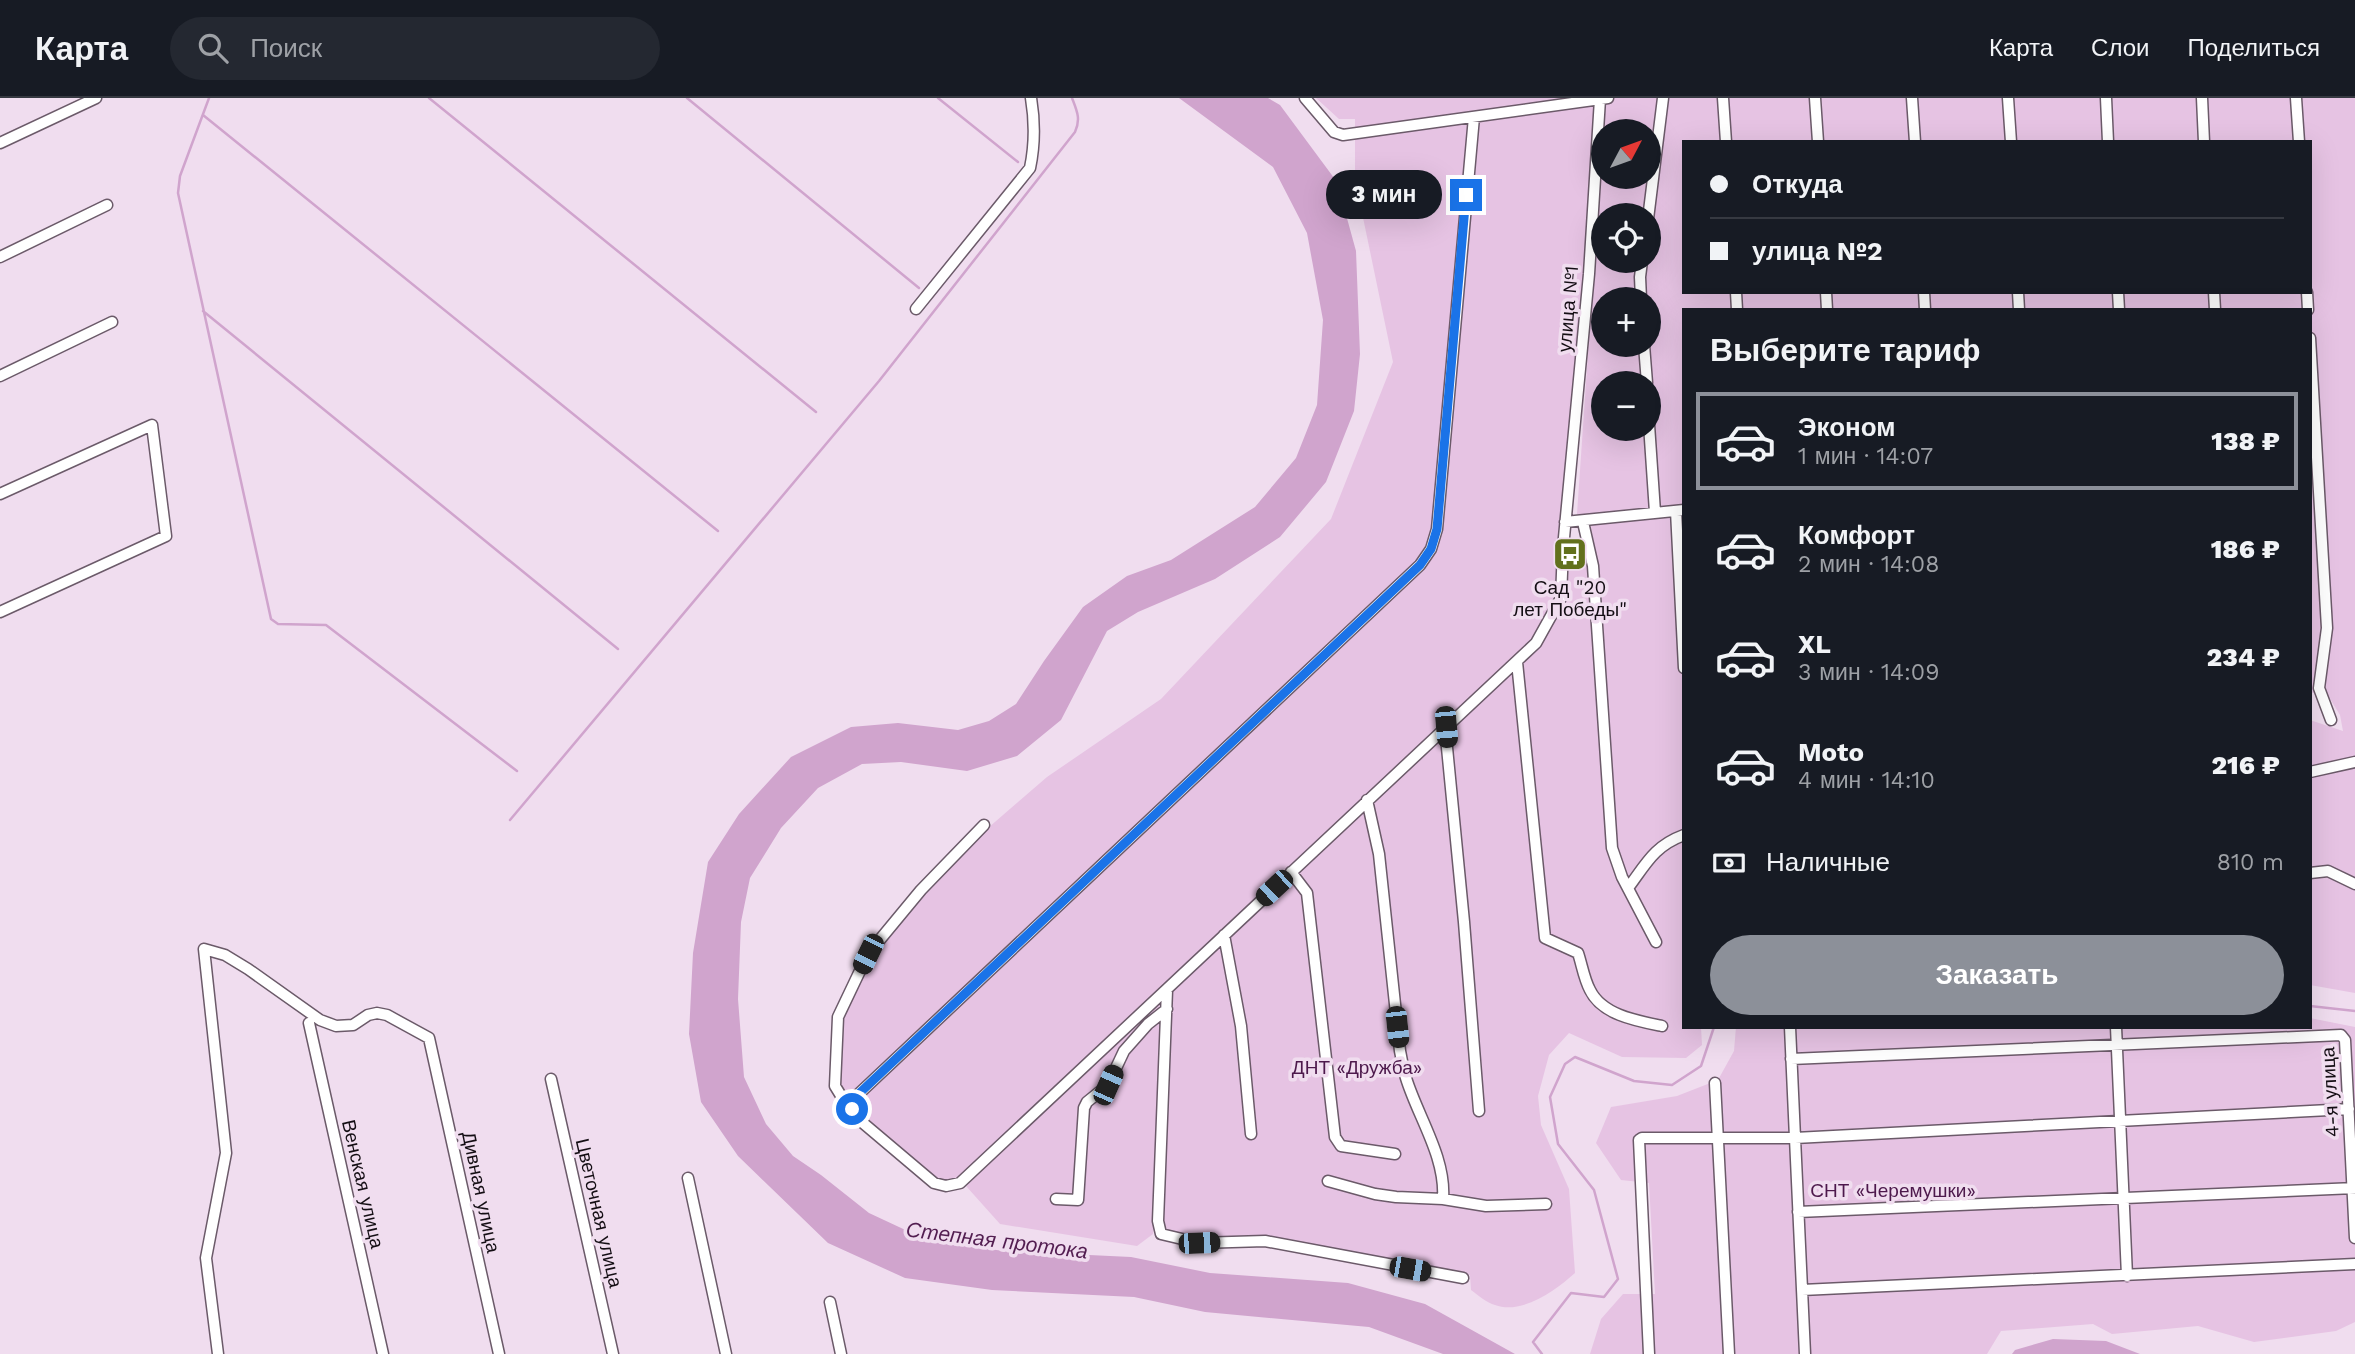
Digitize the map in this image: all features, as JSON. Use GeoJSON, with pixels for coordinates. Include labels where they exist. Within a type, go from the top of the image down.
{"type":"FeatureCollection","features":[{"type":"Feature","properties":{"kind":"street"},"geometry":{"type":"LineString","coordinates":[[0,143],[96,98]]}},
{"type":"Feature","properties":{"kind":"street"},"geometry":{"type":"LineString","coordinates":[[916,309],[1030,168],[1035,148],[1035,117],[1031,98]]}},
{"type":"Feature","properties":{"kind":"street"},"geometry":{"type":"LineString","coordinates":[[1305,98],[1334,131],[1343,135],[1604,99]]}},
{"type":"Feature","properties":{"kind":"street"},"geometry":{"type":"LineString","coordinates":[[1650,203],[1662,98]]}},
{"type":"Feature","properties":{"kind":"street"},"geometry":{"type":"LineString","coordinates":[[1723,98],[1726,140]]}},
{"type":"Feature","properties":{"kind":"street"},"geometry":{"type":"LineString","coordinates":[[1815,98],[1818,140]]}},
{"type":"Feature","properties":{"kind":"street"},"geometry":{"type":"LineString","coordinates":[[1912,98],[1915,140]]}},
{"type":"Feature","properties":{"kind":"street"},"geometry":{"type":"LineString","coordinates":[[2008,98],[2011,140]]}},
{"type":"Feature","properties":{"kind":"street"},"geometry":{"type":"LineString","coordinates":[[2106,98],[2109,140]]}},
{"type":"Feature","properties":{"kind":"street"},"geometry":{"type":"LineString","coordinates":[[2202,98],[2204,140]]}},
{"type":"Feature","properties":{"kind":"street"},"geometry":{"type":"LineString","coordinates":[[2296,98],[2299,140]]}},
{"type":"Feature","properties":{"kind":"street","name":"улица №1"},"geometry":{"type":"LineString","coordinates":[[984,825],[921,890],[868,954],[838,1017],[835,1086],[843,1099],[863,1123],[934,1183],[946,1186],[960,1183],[1536,643],[1561,598],[1565,522],[1590,274],[1604,99]]}},
{"type":"Feature","properties":{"kind":"street"},"geometry":{"type":"LineString","coordinates":[[849,1103],[1420,565],[1431,549],[1437,529],[1474,117]]}},
{"type":"Feature","properties":{"kind":"street"},"geometry":{"type":"LineString","coordinates":[[0,257],[107,205]]}},
{"type":"Feature","properties":{"kind":"street"},"geometry":{"type":"LineString","coordinates":[[0,376],[112,322]]}},
{"type":"Feature","properties":{"kind":"street"},"geometry":{"type":"LineString","coordinates":[[2312,374],[2326,628],[2319,688],[2331,720]]}},
{"type":"Feature","properties":{"kind":"street"},"geometry":{"type":"LineString","coordinates":[[0,494],[152,425],[166,537],[0,612]]}},
{"type":"Feature","properties":{"kind":"street"},"geometry":{"type":"LineString","coordinates":[[1650,441],[1655,512]]}},
{"type":"Feature","properties":{"kind":"street"},"geometry":{"type":"LineString","coordinates":[[1565,522],[1680,510],[1682,589]]}},
{"type":"Feature","properties":{"kind":"street"},"geometry":{"type":"LineString","coordinates":[[1583,522],[1593,566],[1612,848],[1628,888],[1656,942]]}},
{"type":"Feature","properties":{"kind":"street"},"geometry":{"type":"LineString","coordinates":[[1517,662],[1545,938],[1578,953],[1590,992],[1606,1008],[1633,1020],[1662,1026]]}},
{"type":"Feature","properties":{"kind":"street"},"geometry":{"type":"LineString","coordinates":[[1446,727],[1479,1111]]}},
{"type":"Feature","properties":{"kind":"street"},"geometry":{"type":"LineString","coordinates":[[2312,772],[2355,762]]}},
{"type":"Feature","properties":{"kind":"street"},"geometry":{"type":"LineString","coordinates":[[1367,800],[1379,855],[1400,1051],[1405,1077],[1432,1143],[1444,1186],[1443,1199]]}},
{"type":"Feature","properties":{"kind":"street"},"geometry":{"type":"LineString","coordinates":[[1628,888],[1659,847],[1682,836]]}},
{"type":"Feature","properties":{"kind":"street"},"geometry":{"type":"LineString","coordinates":[[2312,873],[2328,871],[2355,884]]}},
{"type":"Feature","properties":{"kind":"street"},"geometry":{"type":"LineString","coordinates":[[1291,872],[1307,893],[1335,1137],[1341,1146],[1395,1154]]}},
{"type":"Feature","properties":{"kind":"street"},"geometry":{"type":"LineString","coordinates":[[1224,935],[1241,1026],[1251,1134]]}},
{"type":"Feature","properties":{"kind":"street","name":"Дивная улица"},"geometry":{"type":"LineString","coordinates":[[218,1354],[206,1258],[226,1153],[204,949],[225,955],[248,968],[320,1020],[337,1026],[353,1025],[368,1015],[377,1013],[387,1015],[429,1038],[499,1354]]}},
{"type":"Feature","properties":{"kind":"street"},"geometry":{"type":"LineString","coordinates":[[1167,990],[1158,1221],[1161,1234],[1199,1243],[1265,1241],[1463,1278]]}},
{"type":"Feature","properties":{"kind":"street"},"geometry":{"type":"LineString","coordinates":[[1056,1199],[1078,1200],[1084,1108],[1087,1102],[1108,1085],[1124,1052],[1148,1024],[1167,1009]]}},
{"type":"Feature","properties":{"kind":"street","name":"Венская улица"},"geometry":{"type":"LineString","coordinates":[[309,1023],[383,1354]]}},
{"type":"Feature","properties":{"kind":"street"},"geometry":{"type":"LineString","coordinates":[[1790,1029],[1805,1354]]}},
{"type":"Feature","properties":{"kind":"street"},"geometry":{"type":"LineString","coordinates":[[2116,1029],[2127,1276]]}},
{"type":"Feature","properties":{"kind":"street","name":"4-я улица"},"geometry":{"type":"LineString","coordinates":[[1791,1059],[2340,1035],[2345,1040],[2351,1087],[2349,1109],[2355,1238]]}},
{"type":"Feature","properties":{"kind":"street","name":"Цветочная улица"},"geometry":{"type":"LineString","coordinates":[[551,1079],[613,1354]]}},
{"type":"Feature","properties":{"kind":"street"},"geometry":{"type":"LineString","coordinates":[[1715,1083],[1729,1354]]}},
{"type":"Feature","properties":{"kind":"street"},"geometry":{"type":"LineString","coordinates":[[1649,1354],[1639,1140],[1642,1138],[1795,1138],[2349,1109]]}},
{"type":"Feature","properties":{"kind":"street"},"geometry":{"type":"LineString","coordinates":[[688,1178],[726,1354]]}},
{"type":"Feature","properties":{"kind":"street"},"geometry":{"type":"LineString","coordinates":[[1328,1181],[1375,1194],[1443,1199],[1486,1206],[1546,1204]]}},
{"type":"Feature","properties":{"kind":"street"},"geometry":{"type":"LineString","coordinates":[[1798,1212],[2354,1188]]}},
{"type":"Feature","properties":{"kind":"street"},"geometry":{"type":"LineString","coordinates":[[1802,1290],[2355,1264]]}},
{"type":"Feature","properties":{"kind":"street"},"geometry":{"type":"LineString","coordinates":[[830,1302],[841,1354]]}},
{"type":"Feature","properties":{"kind":"green space","name":"ДНТ «Дружба»"},"geometry":{"type":"Polygon","coordinates":[[[1316,98],[1659,98],[1656,119],[1591,119],[1591,189],[1648,189],[1646,203],[1591,203],[1591,273],[1661,273],[1661,203],[1652,203],[1653,189],[1661,189],[1661,127],[1666,98],[2101,98],[2104,140],[1682,140],[1682,294],[2113,294],[2115,308],[1682,308],[1682,1029],[1701,1029],[1702,1045],[1686,1058],[1622,1057],[1569,1033],[1549,1055],[1538,1096],[1541,1125],[1569,1189],[1575,1273],[1538,1299],[1516,1307],[1495,1305],[1483,1299],[1471,1290],[1470,1275],[1260,1237],[1205,1239],[1154,1227],[1153,1234],[1137,1246],[1000,1224],[966,1186],[1534,649],[1566,603],[1570,557],[1596,555],[1589,515],[1577,514],[1591,310],[1591,357],[1661,357],[1661,287],[1593,287],[1593,281],[1583,283],[1555,594],[1539,630],[1497,674],[954,1181],[940,1183],[866,1121],[838,1086],[842,1018],[871,959],[925,895],[988,828],[1047,777],[1161,699],[1331,519],[1393,362],[1355,179],[1355,119],[1339,119],[1316,98]]]}},
{"type":"Feature","properties":{"kind":"green space"},"geometry":{"type":"Polygon","coordinates":[[[2111,98],[2355,98],[2355,993],[2312,985],[2312,721],[2343,731],[2340,715],[2329,697],[2312,693],[2312,308],[2124,308],[2123,294],[2312,294],[2312,140],[2114,140],[2111,98]]]}},
{"type":"Feature","properties":{"kind":"green space","name":"СНТ «Черемушки»"},"geometry":{"type":"Polygon","coordinates":[[[2312,1018],[2355,1027],[2355,1322],[2336,1331],[2254,1342],[2198,1326],[2112,1334],[2093,1324],[2001,1331],[1987,1354],[1590,1354],[1601,1319],[1623,1294],[1655,1294],[1649,1183],[1621,1180],[1596,1143],[1611,1107],[1677,1096],[1718,1080],[1734,1051],[1736,1029],[2312,1029],[2312,1018]]]}},
{"type":"Feature","properties":{"kind":"shaded area"},"geometry":{"type":"Polygon","coordinates":[[[1179,98],[1268,98],[1280,105],[1337,182],[1356,251],[1360,354],[1354,411],[1326,482],[1280,537],[1215,579],[1138,612],[1107,631],[1061,720],[1017,756],[967,771],[901,762],[862,764],[818,788],[781,828],[750,878],[741,922],[738,999],[744,1077],[766,1124],[793,1156],[869,1213],[929,1241],[1004,1251],[1131,1257],[1210,1273],[1348,1283],[1425,1304],[1515,1354],[1443,1354],[1369,1327],[1205,1312],[1134,1297],[992,1290],[905,1278],[828,1243],[738,1156],[701,1102],[689,1034],[693,953],[708,862],[739,814],[791,757],[851,727],[898,723],[958,730],[989,721],[1016,704],[1083,607],[1127,576],[1171,560],[1255,507],[1296,458],[1317,405],[1323,320],[1307,233],[1273,167],[1179,98]]]}},
{"type":"Feature","properties":{"kind":"shaded area"},"geometry":{"type":"Polygon","coordinates":[[[2053,1339],[2106,1341],[2140,1354],[2012,1354],[2015,1350],[2053,1339]]]}},
{"type":"Feature","properties":{"kind":"waterway"},"geometry":{"type":"LineString","coordinates":[[209,98],[180,176],[178,193],[271,619],[278,624],[326,625],[517,771]]}},
{"type":"Feature","properties":{"kind":"waterway"},"geometry":{"type":"LineString","coordinates":[[429,98],[816,412]]}},
{"type":"Feature","properties":{"kind":"waterway"},"geometry":{"type":"LineString","coordinates":[[687,98],[919,288]]}},
{"type":"Feature","properties":{"kind":"waterway"},"geometry":{"type":"LineString","coordinates":[[938,98],[1018,162]]}},
{"type":"Feature","properties":{"kind":"waterway"},"geometry":{"type":"LineString","coordinates":[[510,820],[879,381],[1075,132],[1078,119],[1072,98]]}},
{"type":"Feature","properties":{"kind":"waterway"},"geometry":{"type":"LineString","coordinates":[[203,115],[718,531]]}},
{"type":"Feature","properties":{"kind":"waterway"},"geometry":{"type":"LineString","coordinates":[[203,311],[618,649]]}},
{"type":"Feature","properties":{"kind":"waterway"},"geometry":{"type":"LineString","coordinates":[[2312,1006],[2355,1011]]}},
{"type":"Feature","properties":{"kind":"waterway"},"geometry":{"type":"LineString","coordinates":[[1542,1354],[1533,1342],[1571,1293],[1604,1297],[1618,1279],[1594,1190],[1558,1144],[1550,1097],[1565,1064],[1575,1057],[1634,1081],[1672,1085],[1701,1066],[1713,1029]]}},
{"type":"Feature","properties":{"kind":"place","name":"Сад \"20 лет Победы\""},"geometry":{"type":"Point","coordinates":[1570,554]}},
{"type":"Feature","properties":{"kind":"route"},"geometry":{"type":"LineString","coordinates":[[852,1109],[849,1103],[1420,565],[1431,549],[1437,529],[1466,195]]}},
{"type":"Feature","properties":{"kind":"water label","name":"Степная протока"},"geometry":{"type":"Point","coordinates":[997,1240]}}]}
